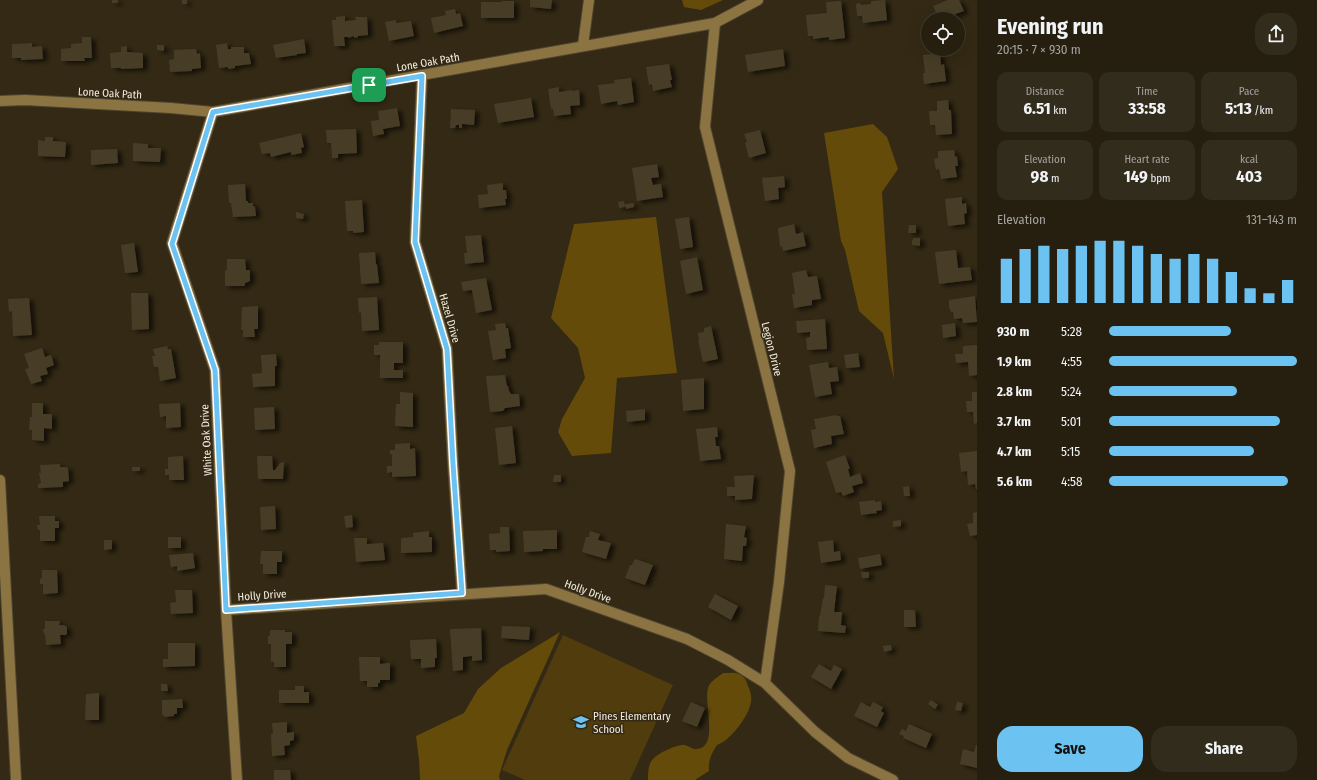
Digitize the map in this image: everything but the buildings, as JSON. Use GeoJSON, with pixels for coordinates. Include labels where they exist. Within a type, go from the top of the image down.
{"type":"FeatureCollection","features":[{"type":"Feature","properties":{"kind":"street"},"geometry":{"type":"LineString","coordinates":[[583,45],[590,0]]}},
{"type":"Feature","properties":{"kind":"street","name":"Lone Oak Path"},"geometry":{"type":"LineString","coordinates":[[0,101],[25,100],[171,108],[213,112],[422,76],[583,45],[715,23],[758,0]]}},
{"type":"Feature","properties":{"kind":"street","name":"Legion Drive"},"geometry":{"type":"LineString","coordinates":[[715,23],[705,127],[790,471],[779,582],[765,683]]}},
{"type":"Feature","properties":{"kind":"street","name":"Hazel Drive"},"geometry":{"type":"LineString","coordinates":[[422,76],[415,242],[447,349],[462,593]]}},
{"type":"Feature","properties":{"kind":"street","name":"White Oak Drive"},"geometry":{"type":"LineString","coordinates":[[213,112],[172,244],[215,370],[226,610],[237,780]]}},
{"type":"Feature","properties":{"kind":"street"},"geometry":{"type":"LineString","coordinates":[[0,480],[16,780]]}},
{"type":"Feature","properties":{"kind":"street","name":"Holly Drive"},"geometry":{"type":"LineString","coordinates":[[226,610],[462,593],[546,589],[687,639],[728,660],[765,683],[814,732],[848,758],[893,780]]}},
{"type":"Feature","properties":{"kind":"shaded area"},"geometry":{"type":"Polygon","coordinates":[[[682,0],[723,0],[701,10],[684,7],[682,0]]]}},
{"type":"Feature","properties":{"kind":"shaded area"},"geometry":{"type":"Polygon","coordinates":[[[873,124],[887,137],[898,169],[882,192],[894,379],[883,333],[859,311],[845,250],[841,241],[824,133],[873,124]]]}},
{"type":"Feature","properties":{"kind":"shaded area"},"geometry":{"type":"Polygon","coordinates":[[[656,217],[677,373],[617,378],[611,453],[572,456],[558,432],[562,419],[585,378],[578,348],[551,318],[574,224],[656,217]]]}},
{"type":"Feature","properties":{"kind":"shaded area"},"geometry":{"type":"Polygon","coordinates":[[[560,632],[507,750],[499,776],[500,780],[420,780],[416,736],[464,713],[478,689],[501,668],[560,632]]]}},
{"type":"Feature","properties":{"kind":"shaded area"},"geometry":{"type":"Polygon","coordinates":[[[563,635],[673,685],[630,780],[525,780],[502,770],[563,635]]]}},
{"type":"Feature","properties":{"kind":"shaded area"},"geometry":{"type":"Polygon","coordinates":[[[723,673],[737,673],[746,680],[750,691],[751,701],[747,713],[738,727],[728,738],[715,748],[710,761],[709,771],[695,780],[648,780],[650,763],[659,754],[673,747],[682,745],[699,749],[707,742],[709,736],[707,701],[708,688],[712,681],[723,673]]]}},
{"type":"Feature","properties":{"kind":"place","name":"Pines Elementary School"},"geometry":{"type":"Point","coordinates":[581,722]}},
{"type":"Feature","properties":{"kind":"route"},"geometry":{"type":"LineString","coordinates":[[422,76],[415,242],[447,349],[462,593],[226,610],[215,370],[172,244],[213,112],[369,85],[422,76]]}}]}
